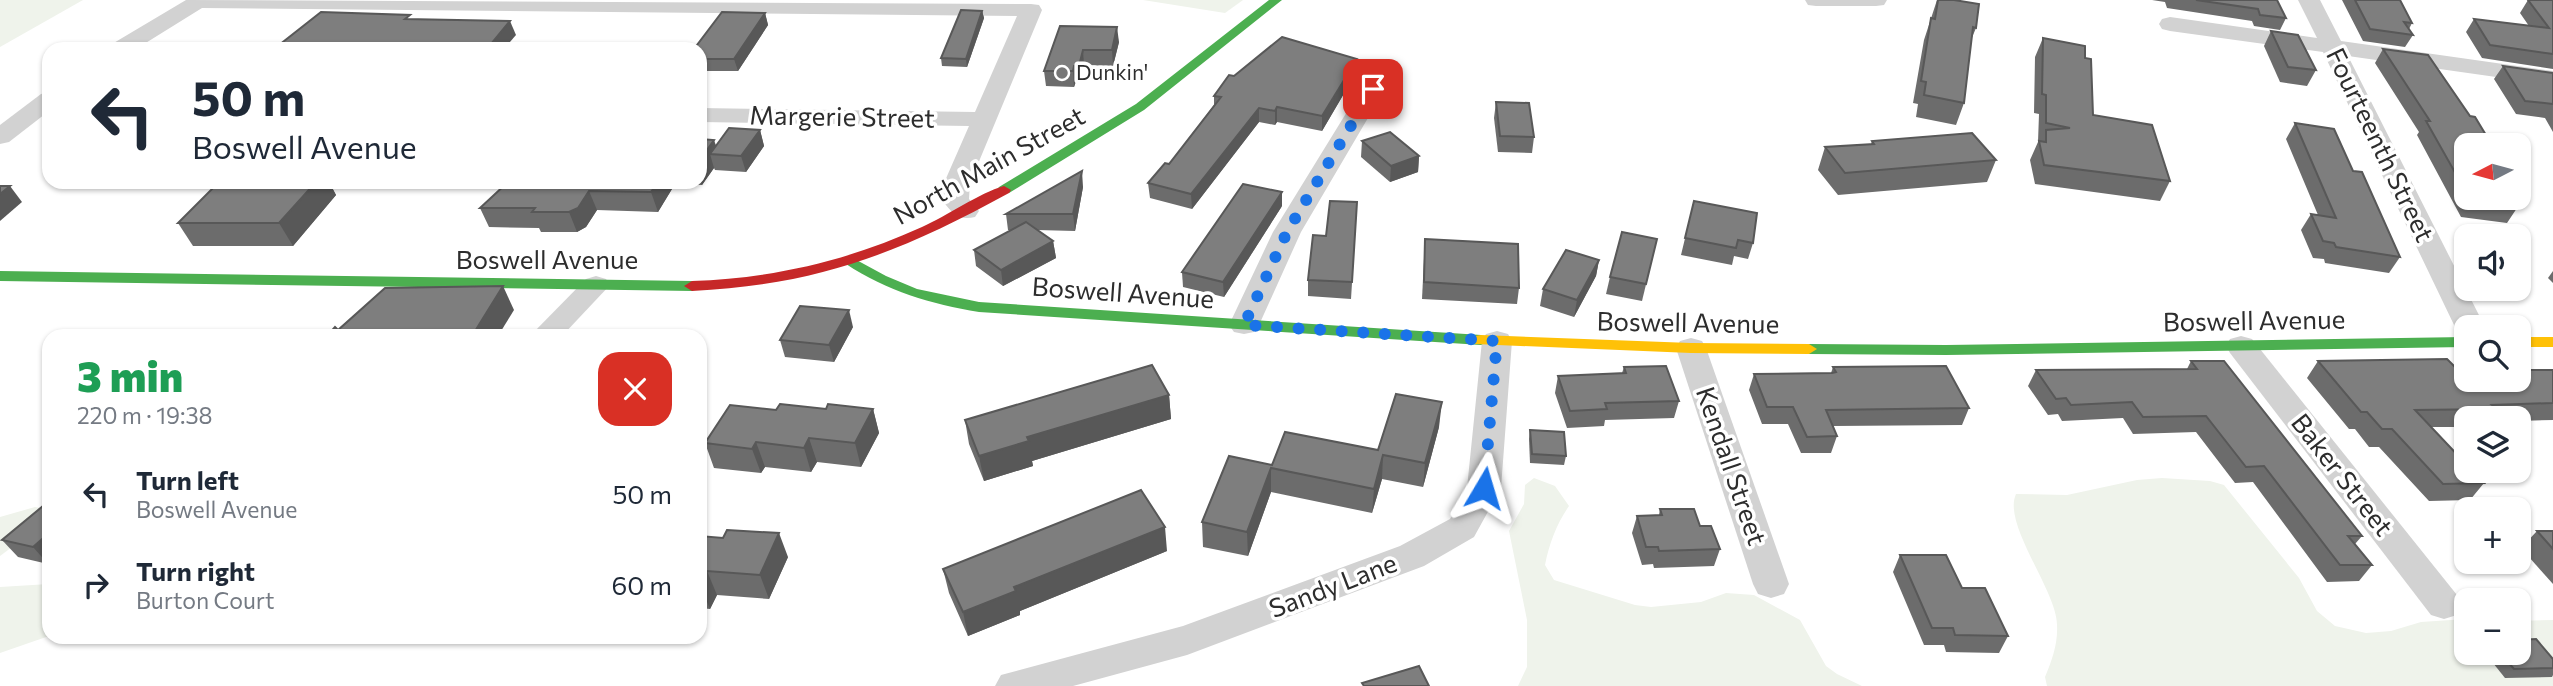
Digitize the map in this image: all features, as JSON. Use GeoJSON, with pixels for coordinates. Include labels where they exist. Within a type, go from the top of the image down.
{"type":"FeatureCollection","features":[{"type":"Feature","properties":{"kind":"street","name":"North Main Street"},"geometry":{"type":"LineString","coordinates":[[851,261],[918,236],[1063,157],[1125,118],[1179,79],[1276,0]]}},
{"type":"Feature","properties":{"kind":"street"},"geometry":{"type":"LineString","coordinates":[[1816,0],[1876,0]]}},
{"type":"Feature","properties":{"kind":"street","name":"Fourteenth Street"},"geometry":{"type":"LineString","coordinates":[[2309,0],[2464,315]]}},
{"type":"Feature","properties":{"kind":"street"},"geometry":{"type":"LineString","coordinates":[[132,42],[200,1],[645,3],[1031,10],[955,190],[958,205],[966,211]]}},
{"type":"Feature","properties":{"kind":"street"},"geometry":{"type":"LineString","coordinates":[[2170,24],[2553,78]]}},
{"type":"Feature","properties":{"kind":"street"},"geometry":{"type":"LineString","coordinates":[[1244,325],[1287,232],[1373,89]]}},
{"type":"Feature","properties":{"kind":"street"},"geometry":{"type":"LineString","coordinates":[[0,137],[42,106]]}},
{"type":"Feature","properties":{"kind":"street","name":"Margerie Street"},"geometry":{"type":"LineString","coordinates":[[707,115],[984,119]]}},
{"type":"Feature","properties":{"kind":"street","name":"Boswell Avenue"},"geometry":{"type":"LineString","coordinates":[[0,276],[596,285],[758,283],[851,261],[894,288],[967,306],[1497,341],[1691,348],[1946,350],[2454,342]]}},
{"type":"Feature","properties":{"kind":"street"},"geometry":{"type":"LineString","coordinates":[[552,329],[596,285]]}},
{"type":"Feature","properties":{"kind":"street","name":"Sandy Lane"},"geometry":{"type":"LineString","coordinates":[[1014,686],[1187,640],[1412,556],[1462,528],[1484,488],[1497,341]]}},
{"type":"Feature","properties":{"kind":"street"},"geometry":{"type":"LineString","coordinates":[[2531,342],[2553,342]]}},
{"type":"Feature","properties":{"kind":"street","name":"Baker Street"},"geometry":{"type":"LineString","coordinates":[[2241,346],[2444,605]]}},
{"type":"Feature","properties":{"kind":"street","name":"Kendall Street"},"geometry":{"type":"LineString","coordinates":[[1691,348],[1771,584]]}},
{"type":"Feature","properties":{"kind":"shaded area"},"geometry":{"type":"Polygon","coordinates":[[[0,0],[83,0],[0,47],[0,0]]]}},
{"type":"Feature","properties":{"kind":"shaded area"},"geometry":{"type":"Polygon","coordinates":[[[1143,0],[1243,0],[1225,13],[1143,0]]]}},
{"type":"Feature","properties":{"kind":"shaded area"},"geometry":{"type":"Polygon","coordinates":[[[1534,478],[1555,486],[1569,506],[1554,534],[1545,565],[1554,580],[1635,605],[1651,607],[1701,602],[1726,593],[1754,595],[1800,620],[1826,666],[1862,686],[1518,686],[1527,667],[1527,620],[1509,531],[1524,504],[1525,485],[1534,478]]]}},
{"type":"Feature","properties":{"kind":"shaded area"},"geometry":{"type":"Polygon","coordinates":[[[2162,478],[2210,481],[2224,485],[2299,578],[2317,611],[2335,626],[2366,633],[2391,631],[2421,622],[2454,620],[2454,665],[2531,665],[2531,621],[2553,620],[2553,686],[2047,686],[2045,677],[2057,632],[2055,611],[2016,522],[2016,494],[2067,495],[2137,480],[2162,478]]]}},
{"type":"Feature","properties":{"kind":"shaded area"},"geometry":{"type":"Polygon","coordinates":[[[35,507],[41,508],[42,511],[28,535],[0,556],[0,517],[35,507]]]}},
{"type":"Feature","properties":{"kind":"shaded area"},"geometry":{"type":"Polygon","coordinates":[[[42,584],[42,638],[0,653],[0,587],[42,584]]]}},
{"type":"Feature","properties":{"kind":"building"},"geometry":{"type":"Polygon","coordinates":[[[1938,0],[1979,4],[1976,28],[1973,27],[1964,103],[1924,95],[1926,82],[1921,81],[1931,18],[1935,19],[1938,0]]]}},
{"type":"Feature","properties":{"kind":"building"},"geometry":{"type":"Polygon","coordinates":[[[2196,0],[2277,0],[2286,18],[2260,15],[2258,9],[2196,0]]]}},
{"type":"Feature","properties":{"kind":"building"},"geometry":{"type":"Polygon","coordinates":[[[2355,0],[2400,0],[2412,23],[2404,22],[2413,35],[2370,29],[2355,0]]]}},
{"type":"Feature","properties":{"kind":"building"},"geometry":{"type":"Polygon","coordinates":[[[2528,0],[2553,0],[2553,54],[2490,45],[2474,19],[2549,28],[2528,0]]]}},
{"type":"Feature","properties":{"kind":"building"},"geometry":{"type":"Polygon","coordinates":[[[961,10],[982,11],[966,59],[941,58],[961,10]]]}},
{"type":"Feature","properties":{"kind":"building"},"geometry":{"type":"Polygon","coordinates":[[[321,12],[410,15],[405,19],[510,21],[493,42],[283,42],[321,12]]]}},
{"type":"Feature","properties":{"kind":"building"},"geometry":{"type":"Polygon","coordinates":[[[722,12],[765,13],[734,59],[707,59],[707,42],[699,42],[722,12]]]}},
{"type":"Feature","properties":{"kind":"building"},"geometry":{"type":"Polygon","coordinates":[[[1060,26],[1117,27],[1112,50],[1083,50],[1079,66],[1074,66],[1073,71],[1044,71],[1060,26]]]}},
{"type":"Feature","properties":{"kind":"building"},"geometry":{"type":"Polygon","coordinates":[[[2271,31],[2298,35],[2316,70],[2288,67],[2271,31]]]}},
{"type":"Feature","properties":{"kind":"building"},"geometry":{"type":"Polygon","coordinates":[[[1282,37],[1357,59],[1322,116],[1277,107],[1275,111],[1259,108],[1191,194],[1148,183],[1165,163],[1169,164],[1221,97],[1214,96],[1229,75],[1234,76],[1282,37]]]}},
{"type":"Feature","properties":{"kind":"building"},"geometry":{"type":"Polygon","coordinates":[[[2043,38],[2085,46],[2085,58],[2091,59],[2093,115],[2152,125],[2170,181],[2044,165],[2039,141],[2046,142],[2046,130],[2070,128],[2046,123],[2046,95],[2042,94],[2043,38]]]}},
{"type":"Feature","properties":{"kind":"building"},"geometry":{"type":"Polygon","coordinates":[[[2383,49],[2428,55],[2485,133],[2454,133],[2454,171],[2426,121],[2430,121],[2383,49]]]}},
{"type":"Feature","properties":{"kind":"building"},"geometry":{"type":"Polygon","coordinates":[[[2503,66],[2553,73],[2553,104],[2525,101],[2503,66]]]}},
{"type":"Feature","properties":{"kind":"building"},"geometry":{"type":"Polygon","coordinates":[[[1496,102],[1529,103],[1534,137],[1500,136],[1496,102]]]}},
{"type":"Feature","properties":{"kind":"building"},"geometry":{"type":"Polygon","coordinates":[[[2295,123],[2334,129],[2353,171],[2362,172],[2400,257],[2336,247],[2334,243],[2323,241],[2311,214],[2336,218],[2295,123]]]}},
{"type":"Feature","properties":{"kind":"building"},"geometry":{"type":"Polygon","coordinates":[[[729,128],[760,130],[741,156],[710,154],[729,128]]]}},
{"type":"Feature","properties":{"kind":"building"},"geometry":{"type":"Polygon","coordinates":[[[1390,132],[1419,156],[1391,166],[1362,141],[1390,132]]]}},
{"type":"Feature","properties":{"kind":"building"},"geometry":{"type":"Polygon","coordinates":[[[1972,133],[1996,160],[1845,173],[1825,147],[1874,144],[1872,141],[1972,133]]]}},
{"type":"Feature","properties":{"kind":"building"},"geometry":{"type":"Polygon","coordinates":[[[707,140],[714,140],[707,150],[707,140]]]}},
{"type":"Feature","properties":{"kind":"building"},"geometry":{"type":"Polygon","coordinates":[[[1082,171],[1073,214],[1006,214],[1082,171]]]}},
{"type":"Feature","properties":{"kind":"building"},"geometry":{"type":"Polygon","coordinates":[[[1243,184],[1282,192],[1223,282],[1182,272],[1243,184]]]}},
{"type":"Feature","properties":{"kind":"building"},"geometry":{"type":"Polygon","coordinates":[[[0,186],[10,186],[0,194],[0,186]]]}},
{"type":"Feature","properties":{"kind":"building"},"geometry":{"type":"Polygon","coordinates":[[[212,189],[310,189],[279,223],[178,223],[212,189]]]}},
{"type":"Feature","properties":{"kind":"building"},"geometry":{"type":"Polygon","coordinates":[[[500,189],[653,189],[651,192],[589,191],[578,208],[569,212],[532,212],[535,208],[480,208],[500,189]]]}},
{"type":"Feature","properties":{"kind":"building"},"geometry":{"type":"Polygon","coordinates":[[[1330,201],[1357,202],[1352,282],[1308,280],[1313,235],[1326,236],[1330,201]]]}},
{"type":"Feature","properties":{"kind":"building"},"geometry":{"type":"Polygon","coordinates":[[[1694,201],[1757,213],[1753,243],[1738,240],[1736,248],[1685,238],[1694,201]]]}},
{"type":"Feature","properties":{"kind":"building"},"geometry":{"type":"Polygon","coordinates":[[[1026,222],[1053,241],[1001,270],[974,250],[1026,222]]]}},
{"type":"Feature","properties":{"kind":"building"},"geometry":{"type":"Polygon","coordinates":[[[1622,232],[1657,239],[1646,284],[1610,277],[1622,232]]]}},
{"type":"Feature","properties":{"kind":"building"},"geometry":{"type":"Polygon","coordinates":[[[1425,239],[1518,244],[1519,288],[1424,282],[1425,239]]]}},
{"type":"Feature","properties":{"kind":"building"},"geometry":{"type":"Polygon","coordinates":[[[1566,250],[1599,260],[1577,300],[1543,289],[1566,250]]]}},
{"type":"Feature","properties":{"kind":"building"},"geometry":{"type":"Polygon","coordinates":[[[503,286],[476,329],[339,329],[385,288],[503,286]]]}},
{"type":"Feature","properties":{"kind":"building"},"geometry":{"type":"Polygon","coordinates":[[[800,306],[849,310],[829,345],[780,340],[800,306]]]}},
{"type":"Feature","properties":{"kind":"building"},"geometry":{"type":"Polygon","coordinates":[[[2447,359],[2454,366],[2454,392],[2531,392],[2531,370],[2553,370],[2553,403],[2415,410],[2454,451],[2454,483],[2484,483],[2443,484],[2392,429],[2382,429],[2367,412],[2361,412],[2318,361],[2447,359]]]}},
{"type":"Feature","properties":{"kind":"building"},"geometry":{"type":"Polygon","coordinates":[[[2191,361],[2224,361],[2362,536],[2348,536],[2372,565],[2340,565],[2264,466],[2246,467],[2206,416],[2143,417],[2132,402],[2071,405],[2066,398],[2056,399],[2036,370],[2197,369],[2191,361]]]}},
{"type":"Feature","properties":{"kind":"building"},"geometry":{"type":"Polygon","coordinates":[[[1152,365],[1169,395],[1027,437],[1029,441],[979,456],[965,420],[1152,365]]]}},
{"type":"Feature","properties":{"kind":"building"},"geometry":{"type":"Polygon","coordinates":[[[1666,366],[1679,401],[1605,403],[1607,409],[1570,411],[1558,376],[1626,373],[1624,367],[1666,366]]]}},
{"type":"Feature","properties":{"kind":"building"},"geometry":{"type":"Polygon","coordinates":[[[1946,366],[1969,408],[1826,410],[1837,436],[1807,437],[1793,407],[1767,407],[1754,374],[1832,373],[1836,372],[1833,367],[1946,366]]]}},
{"type":"Feature","properties":{"kind":"building"},"geometry":{"type":"Polygon","coordinates":[[[1396,394],[1442,402],[1425,463],[1383,455],[1374,489],[1271,468],[1247,532],[1202,522],[1229,456],[1272,465],[1285,432],[1378,450],[1396,394]]]}},
{"type":"Feature","properties":{"kind":"building"},"geometry":{"type":"Polygon","coordinates":[[[780,404],[826,409],[828,404],[873,409],[855,443],[809,438],[804,448],[756,442],[752,449],[707,443],[730,405],[776,410],[780,404]]]}},
{"type":"Feature","properties":{"kind":"building"},"geometry":{"type":"Polygon","coordinates":[[[1530,430],[1564,432],[1566,456],[1532,454],[1530,430]]]}},
{"type":"Feature","properties":{"kind":"building"},"geometry":{"type":"Polygon","coordinates":[[[1141,490],[1165,527],[1014,587],[1016,591],[963,612],[943,569],[1141,490]]]}},
{"type":"Feature","properties":{"kind":"building"},"geometry":{"type":"Polygon","coordinates":[[[42,507],[42,539],[33,547],[2,540],[42,507]]]}},
{"type":"Feature","properties":{"kind":"building"},"geometry":{"type":"Polygon","coordinates":[[[1660,509],[1694,509],[1700,526],[1711,526],[1720,549],[1659,551],[1658,547],[1646,547],[1637,516],[1662,515],[1660,509]]]}},
{"type":"Feature","properties":{"kind":"building"},"geometry":{"type":"Polygon","coordinates":[[[727,530],[779,533],[760,575],[707,571],[707,537],[723,538],[727,530]]]}},
{"type":"Feature","properties":{"kind":"building"},"geometry":{"type":"Polygon","coordinates":[[[2537,531],[2553,531],[2553,549],[2537,531]]]}},
{"type":"Feature","properties":{"kind":"building"},"geometry":{"type":"Polygon","coordinates":[[[1900,555],[1946,555],[1962,588],[1985,588],[2008,636],[1955,635],[1953,628],[1932,628],[1900,555]]]}},
{"type":"Feature","properties":{"kind":"building"},"geometry":{"type":"Polygon","coordinates":[[[2531,639],[2536,639],[2553,659],[2553,668],[2514,669],[2510,665],[2531,665],[2531,639]]]}},
{"type":"Feature","properties":{"kind":"building"},"geometry":{"type":"Polygon","coordinates":[[[1419,666],[1429,686],[1364,686],[1362,683],[1419,666]]]}},
{"type":"Feature","properties":{"kind":"traffic: fast"},"geometry":{"type":"LineString","coordinates":[[1004,190],[1140,107],[1276,0]]}},
{"type":"Feature","properties":{"kind":"traffic: fast"},"geometry":{"type":"LineString","coordinates":[[851,261],[881,279],[912,292],[979,307],[1481,340]]}},
{"type":"Feature","properties":{"kind":"traffic: fast"},"geometry":{"type":"LineString","coordinates":[[0,276],[692,286]]}},
{"type":"Feature","properties":{"kind":"traffic: fast"},"geometry":{"type":"LineString","coordinates":[[1809,349],[1946,350],[2454,342]]}},
{"type":"Feature","properties":{"kind":"traffic: slow"},"geometry":{"type":"LineString","coordinates":[[1481,340],[1691,348],[1809,349]]}},
{"type":"Feature","properties":{"kind":"traffic: slow"},"geometry":{"type":"LineString","coordinates":[[2531,342],[2553,342]]}},
{"type":"Feature","properties":{"kind":"traffic: jam"},"geometry":{"type":"LineString","coordinates":[[692,286],[777,279],[854,259],[929,229],[1004,190]]}},
{"type":"Feature","properties":{"kind":"place","name":"Dunkin'"},"geometry":{"type":"Point","coordinates":[1062,73]}},
{"type":"Feature","properties":{"kind":"route"},"geometry":{"type":"LineString","coordinates":[[1373,89],[1287,232],[1244,325],[1497,341],[1484,488]]}}]}
